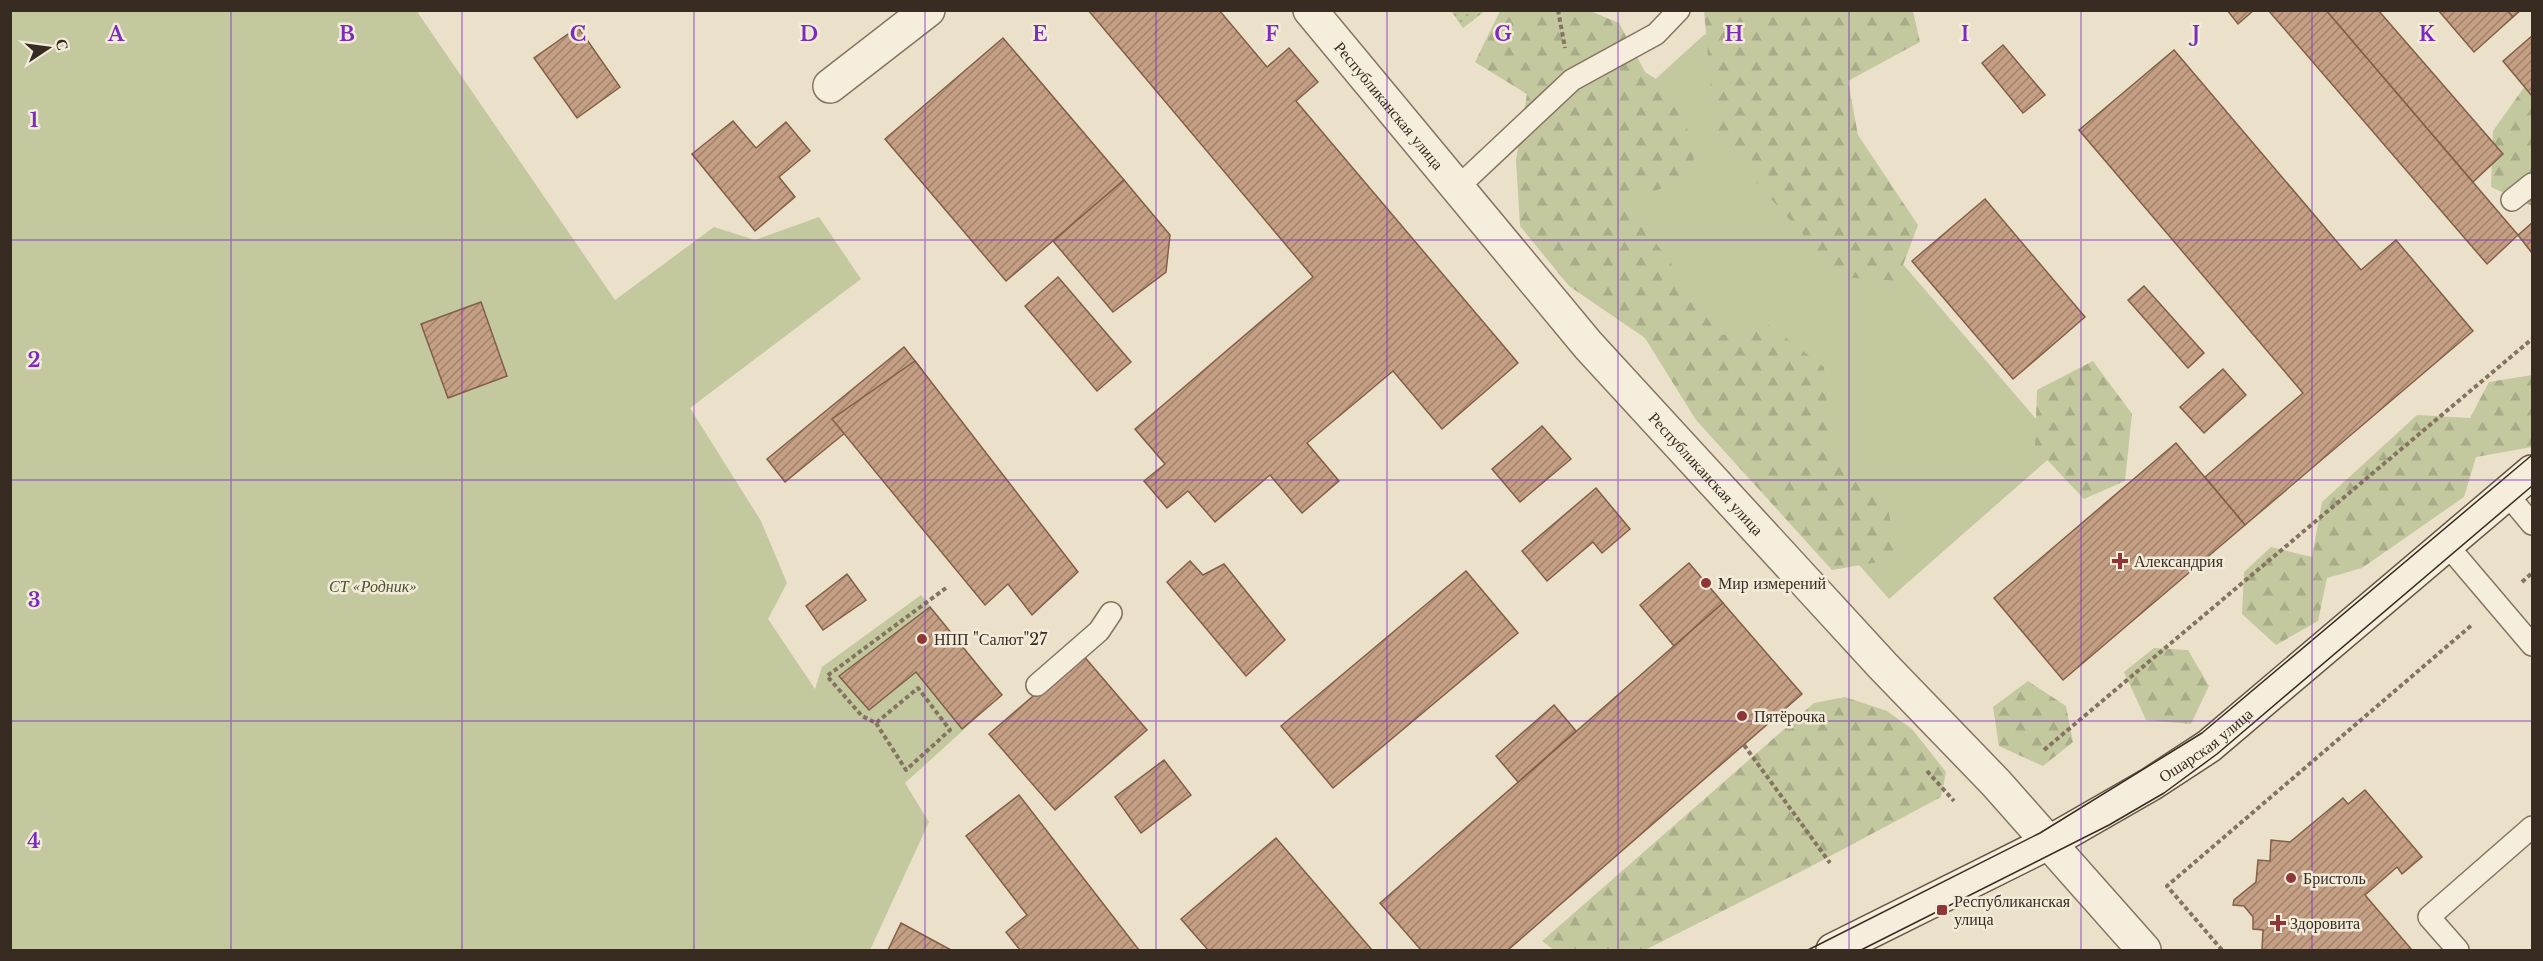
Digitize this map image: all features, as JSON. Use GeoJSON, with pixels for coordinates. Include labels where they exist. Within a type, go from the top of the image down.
{"type":"FeatureCollection","features":[{"type":"Feature","properties":{"kind":"street"},"geometry":{"type":"LineString","coordinates":[[830,86],[928,10]]}},
{"type":"Feature","properties":{"kind":"street","name":"Республиканская улица"},"geometry":{"type":"LineString","coordinates":[[1310,10],[1588,345],[1883,666],[2050,842],[2144,951]]}},
{"type":"Feature","properties":{"kind":"street","name":"Ошарская улица"},"geometry":{"type":"LineString","coordinates":[[1846,948],[2050,842],[2151,784],[2209,746],[2532,472]]}},
{"type":"Feature","properties":{"kind":"lane"},"geometry":{"type":"LineString","coordinates":[[1456,188],[1572,80],[1656,34],[1679,10]]}},
{"type":"Feature","properties":{"kind":"lane"},"geometry":{"type":"LineString","coordinates":[[2512,200],[2532,184]]}},
{"type":"Feature","properties":{"kind":"lane"},"geometry":{"type":"LineString","coordinates":[[2507,494],[2532,524]]}},
{"type":"Feature","properties":{"kind":"lane"},"geometry":{"type":"LineString","coordinates":[[2447,545],[2532,645]]}},
{"type":"Feature","properties":{"kind":"lane"},"geometry":{"type":"LineString","coordinates":[[1036,685],[1099,631],[1112,613]]}},
{"type":"Feature","properties":{"kind":"lane"},"geometry":{"type":"LineString","coordinates":[[2458,951],[2429,918],[2532,827]]}},
{"type":"Feature","properties":{"kind":"path"},"geometry":{"type":"LineString","coordinates":[[2044,750],[2532,339]]}},
{"type":"Feature","properties":{"kind":"path"},"geometry":{"type":"LineString","coordinates":[[2222,951],[2167,886],[2532,573]]}},
{"type":"Feature","properties":{"kind":"path"},"geometry":{"type":"LineString","coordinates":[[876,723],[918,688],[950,730],[906,770],[876,723],[862,716],[827,676],[946,588]]}},
{"type":"Feature","properties":{"kind":"path"},"geometry":{"type":"LineString","coordinates":[[1744,745],[1830,863]]}},
{"type":"Feature","properties":{"kind":"green space"},"geometry":{"type":"Polygon","coordinates":[[[1704,10],[1913,11],[1920,42],[1848,81],[1858,135],[1918,225],[1897,281],[1841,277],[1715,136],[1704,10]]]}},
{"type":"Feature","properties":{"kind":"green space","name":"СТ «Родник»"},"geometry":{"type":"Polygon","coordinates":[[[10,11],[420,11],[418,13],[615,300],[714,227],[755,240],[819,217],[861,279],[690,408],[761,521],[787,583],[768,619],[815,689],[822,667],[921,595],[1002,695],[905,783],[929,822],[870,950],[11,950],[10,11]]]}},
{"type":"Feature","properties":{"kind":"green space"},"geometry":{"type":"Polygon","coordinates":[[[1451,11],[1485,11],[1463,28],[1451,11]]]}},
{"type":"Feature","properties":{"kind":"green space"},"geometry":{"type":"Polygon","coordinates":[[[1500,11],[1590,11],[1619,23],[1645,72],[1680,94],[1697,175],[1622,203],[1664,253],[1719,336],[1766,323],[1824,367],[1830,443],[1888,506],[1896,559],[1832,570],[1696,420],[1645,338],[1569,286],[1520,226],[1516,160],[1527,94],[1475,62],[1500,11]]]}},
{"type":"Feature","properties":{"kind":"green space"},"geometry":{"type":"Polygon","coordinates":[[[1705,34],[2061,448],[1889,599],[1531,192],[1705,34]]]}},
{"type":"Feature","properties":{"kind":"green space"},"geometry":{"type":"Polygon","coordinates":[[[2532,76],[2532,206],[2491,187],[2493,131],[2532,76]]]}},
{"type":"Feature","properties":{"kind":"green space"},"geometry":{"type":"Polygon","coordinates":[[[2093,361],[2132,414],[2125,481],[2084,499],[2035,447],[2037,390],[2093,361]]]}},
{"type":"Feature","properties":{"kind":"green space"},"geometry":{"type":"Polygon","coordinates":[[[2532,375],[2532,447],[2476,457],[2464,497],[2362,568],[2327,578],[2318,621],[2276,645],[2242,614],[2244,572],[2271,547],[2312,557],[2322,502],[2417,415],[2470,418],[2489,382],[2532,375]]]}},
{"type":"Feature","properties":{"kind":"green space"},"geometry":{"type":"Polygon","coordinates":[[[2154,648],[2188,650],[2209,686],[2191,724],[2146,720],[2124,672],[2154,648]]]}},
{"type":"Feature","properties":{"kind":"green space"},"geometry":{"type":"Polygon","coordinates":[[[2028,681],[2066,706],[2073,742],[2043,766],[1999,746],[1993,707],[2028,681]]]}},
{"type":"Feature","properties":{"kind":"green space"},"geometry":{"type":"Polygon","coordinates":[[[1845,697],[1887,711],[1912,729],[1946,772],[1941,797],[1806,869],[1645,950],[1554,950],[1542,941],[1814,703],[1845,697]]]}},
{"type":"Feature","properties":{"kind":"building"},"geometry":{"type":"Polygon","coordinates":[[[1088,10],[1219,10],[1267,67],[1289,48],[1318,82],[1296,101],[1518,363],[1442,429],[1393,371],[1307,443],[1339,481],[1302,513],[1270,475],[1215,522],[1188,491],[1167,508],[1144,481],[1165,464],[1135,429],[1313,277],[1088,10]]]}},
{"type":"Feature","properties":{"kind":"building"},"geometry":{"type":"Polygon","coordinates":[[[2227,10],[2254,10],[2238,24],[2227,10]]]}},
{"type":"Feature","properties":{"kind":"building"},"geometry":{"type":"Polygon","coordinates":[[[2268,10],[2326,10],[2518,235],[2487,264],[2268,10]]]}},
{"type":"Feature","properties":{"kind":"building"},"geometry":{"type":"Polygon","coordinates":[[[2326,10],[2378,10],[2503,154],[2473,182],[2326,10]]]}},
{"type":"Feature","properties":{"kind":"building"},"geometry":{"type":"Polygon","coordinates":[[[2438,10],[2507,10],[2513,17],[2474,52],[2438,10]]]}},
{"type":"Feature","properties":{"kind":"building"},"geometry":{"type":"Polygon","coordinates":[[[2507,10],[2521,10],[2513,17],[2507,10]]]}},
{"type":"Feature","properties":{"kind":"building"},"geometry":{"type":"Polygon","coordinates":[[[578,27],[620,87],[577,118],[534,58],[578,27]]]}},
{"type":"Feature","properties":{"kind":"building"},"geometry":{"type":"Polygon","coordinates":[[[2532,36],[2532,96],[2503,61],[2532,36]]]}},
{"type":"Feature","properties":{"kind":"building"},"geometry":{"type":"Polygon","coordinates":[[[1003,38],[1124,180],[1006,281],[885,139],[1003,38]]]}},
{"type":"Feature","properties":{"kind":"building"},"geometry":{"type":"Polygon","coordinates":[[[2003,45],[2045,95],[2023,113],[1982,63],[2003,45]]]}},
{"type":"Feature","properties":{"kind":"building"},"geometry":{"type":"Polygon","coordinates":[[[2174,50],[2361,270],[2396,240],[2473,331],[2245,525],[2205,477],[2303,393],[2079,130],[2174,50]]]}},
{"type":"Feature","properties":{"kind":"building"},"geometry":{"type":"Polygon","coordinates":[[[733,121],[756,148],[786,122],[810,151],[779,177],[795,197],[755,231],[692,154],[733,121]]]}},
{"type":"Feature","properties":{"kind":"building"},"geometry":{"type":"Polygon","coordinates":[[[1124,180],[1170,235],[1166,272],[1113,312],[1053,241],[1124,180]]]}},
{"type":"Feature","properties":{"kind":"building"},"geometry":{"type":"Polygon","coordinates":[[[1985,199],[2085,317],[2013,379],[1912,261],[1985,199]]]}},
{"type":"Feature","properties":{"kind":"building"},"geometry":{"type":"Polygon","coordinates":[[[2532,223],[2532,253],[2518,235],[2532,223]]]}},
{"type":"Feature","properties":{"kind":"building"},"geometry":{"type":"Polygon","coordinates":[[[1058,277],[1131,362],[1097,391],[1025,306],[1058,277]]]}},
{"type":"Feature","properties":{"kind":"building"},"geometry":{"type":"Polygon","coordinates":[[[2144,286],[2204,353],[2188,368],[2128,300],[2144,286]]]}},
{"type":"Feature","properties":{"kind":"building"},"geometry":{"type":"Polygon","coordinates":[[[481,302],[507,376],[448,398],[421,324],[481,302]]]}},
{"type":"Feature","properties":{"kind":"building"},"geometry":{"type":"Polygon","coordinates":[[[904,347],[922,370],[785,482],[767,459],[904,347]]]}},
{"type":"Feature","properties":{"kind":"building"},"geometry":{"type":"Polygon","coordinates":[[[915,361],[1078,572],[1032,615],[1008,584],[985,605],[832,419],[915,361]]]}},
{"type":"Feature","properties":{"kind":"building"},"geometry":{"type":"Polygon","coordinates":[[[2223,369],[2246,395],[2204,433],[2180,407],[2223,369]]]}},
{"type":"Feature","properties":{"kind":"building"},"geometry":{"type":"Polygon","coordinates":[[[1542,426],[1571,459],[1520,502],[1492,469],[1542,426]]]}},
{"type":"Feature","properties":{"kind":"building","name":"Александрия"},"geometry":{"type":"Polygon","coordinates":[[[2176,443],[2245,525],[2063,680],[1994,598],[2176,443]]]}},
{"type":"Feature","properties":{"kind":"building"},"geometry":{"type":"Polygon","coordinates":[[[1596,488],[1630,529],[1602,553],[1593,542],[1547,581],[1522,551],[1596,488]]]}},
{"type":"Feature","properties":{"kind":"building"},"geometry":{"type":"Polygon","coordinates":[[[1190,561],[1203,575],[1224,564],[1285,640],[1246,676],[1167,582],[1190,561]]]}},
{"type":"Feature","properties":{"kind":"building"},"geometry":{"type":"Polygon","coordinates":[[[1689,563],[1723,603],[1674,646],[1640,605],[1689,563]]]}},
{"type":"Feature","properties":{"kind":"building"},"geometry":{"type":"Polygon","coordinates":[[[1466,571],[1518,633],[1333,788],[1281,726],[1466,571]]]}},
{"type":"Feature","properties":{"kind":"building"},"geometry":{"type":"Polygon","coordinates":[[[847,574],[866,600],[823,630],[806,606],[847,574]]]}},
{"type":"Feature","properties":{"kind":"building"},"geometry":{"type":"Polygon","coordinates":[[[1723,603],[1802,694],[1508,950],[1421,950],[1380,903],[1723,603]]]}},
{"type":"Feature","properties":{"kind":"building","name":"НПП \"Салют\"27"},"geometry":{"type":"Polygon","coordinates":[[[930,607],[1002,695],[962,729],[916,672],[869,710],[839,676],[930,607]]]}},
{"type":"Feature","properties":{"kind":"building"},"geometry":{"type":"Polygon","coordinates":[[[1082,654],[1147,730],[1055,810],[989,734],[1082,654]]]}},
{"type":"Feature","properties":{"kind":"building"},"geometry":{"type":"Polygon","coordinates":[[[1554,705],[1576,731],[1518,782],[1496,756],[1554,705]]]}},
{"type":"Feature","properties":{"kind":"building"},"geometry":{"type":"Polygon","coordinates":[[[1164,760],[1191,795],[1141,833],[1115,797],[1164,760]]]}},
{"type":"Feature","properties":{"kind":"building"},"geometry":{"type":"Polygon","coordinates":[[[2365,790],[2422,857],[2402,874],[2397,867],[2365,895],[2412,950],[2262,950],[2263,930],[2253,929],[2253,917],[2244,906],[2233,905],[2234,900],[2256,882],[2258,860],[2270,861],[2271,840],[2290,842],[2343,798],[2348,804],[2365,790]]]}},
{"type":"Feature","properties":{"kind":"building"},"geometry":{"type":"Polygon","coordinates":[[[1019,795],[1139,950],[1020,950],[1006,932],[1027,915],[966,836],[1019,795]]]}},
{"type":"Feature","properties":{"kind":"building"},"geometry":{"type":"Polygon","coordinates":[[[1276,838],[1372,950],[1208,950],[1181,919],[1276,838]]]}},
{"type":"Feature","properties":{"kind":"building"},"geometry":{"type":"Polygon","coordinates":[[[901,923],[951,950],[888,950],[901,923]]]}},
{"type":"Feature","properties":{"kind":"tram line"},"geometry":{"type":"LineString","coordinates":[[1808,950],[2040,833],[2202,733],[2532,455]]}},
{"type":"Feature","properties":{"kind":"tram line"},"geometry":{"type":"LineString","coordinates":[[1861,950],[2109,825],[2164,793],[2217,754],[2532,486]]}},
{"type":"Feature","properties":{"kind":"place","name":"Александрия"},"geometry":{"type":"Point","coordinates":[2120,561]}},
{"type":"Feature","properties":{"kind":"place","name":"Мир измерений"},"geometry":{"type":"Point","coordinates":[1706,583]}},
{"type":"Feature","properties":{"kind":"place","name":"НПП \"Салют\"27"},"geometry":{"type":"Point","coordinates":[922,639]}},
{"type":"Feature","properties":{"kind":"place","name":"Пятёрочка"},"geometry":{"type":"Point","coordinates":[1742,716]}},
{"type":"Feature","properties":{"kind":"place","name":"Бристоль"},"geometry":{"type":"Point","coordinates":[2291,878]}},
{"type":"Feature","properties":{"kind":"place","name":"Республиканская улица"},"geometry":{"type":"Point","coordinates":[1942,910]}},
{"type":"Feature","properties":{"kind":"place","name":"Здоровита"},"geometry":{"type":"Point","coordinates":[2278,923]}}]}
